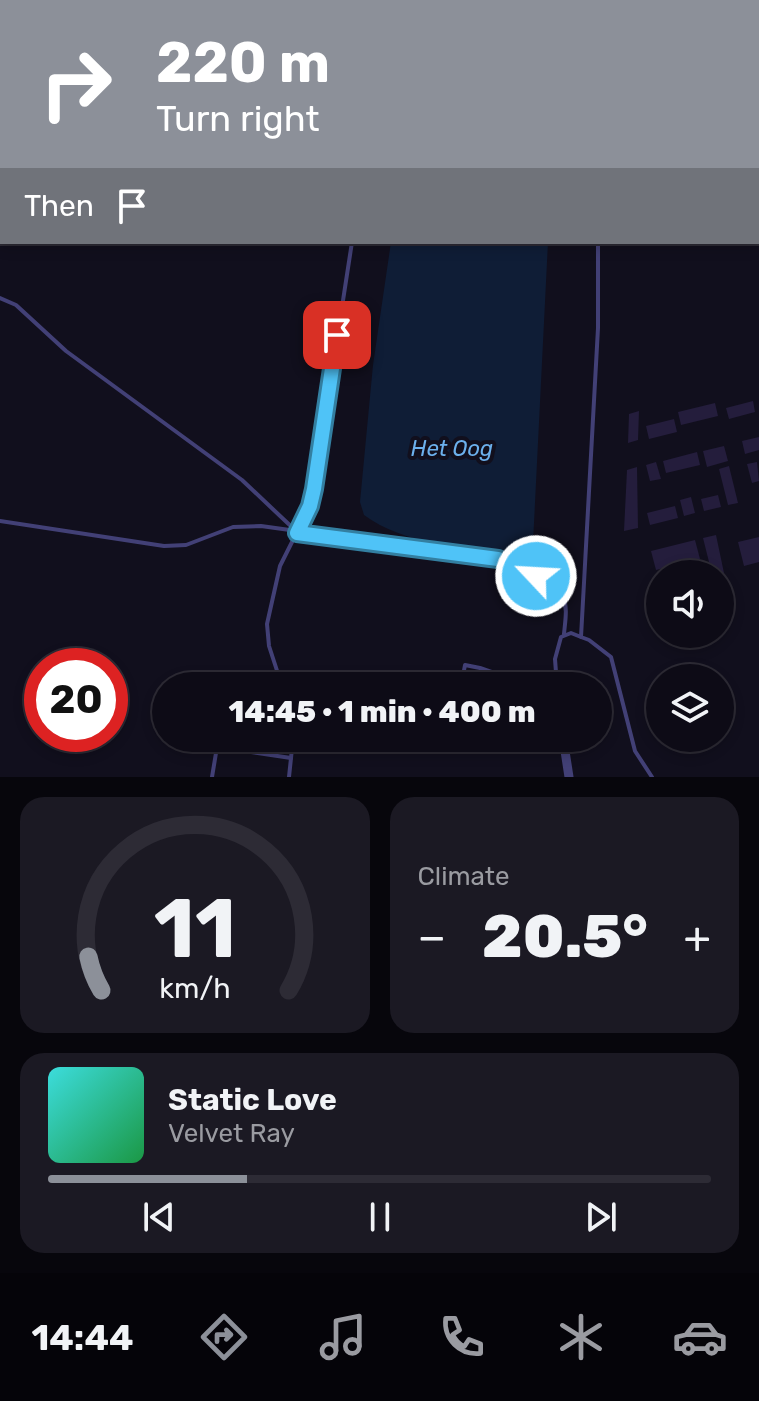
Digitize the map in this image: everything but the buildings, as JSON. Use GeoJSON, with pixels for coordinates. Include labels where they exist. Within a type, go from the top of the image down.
{"type":"FeatureCollection","features":[{"type":"Feature","properties":{"kind":"street"},"geometry":{"type":"LineString","coordinates":[[563,752],[566,777]]}},
{"type":"Feature","properties":{"kind":"lane"},"geometry":{"type":"LineString","coordinates":[[277,672],[269,646],[267,624],[280,566],[310,506],[314,489],[352,244]]}},
{"type":"Feature","properties":{"kind":"lane"},"geometry":{"type":"LineString","coordinates":[[581,637],[598,328],[598,244]]}},
{"type":"Feature","properties":{"kind":"lane"},"geometry":{"type":"LineString","coordinates":[[0,298],[16,305],[66,351],[242,480],[297,533]]}},
{"type":"Feature","properties":{"kind":"lane"},"geometry":{"type":"LineString","coordinates":[[0,521],[164,546],[186,545],[233,527],[261,526],[498,559],[518,566],[561,592],[565,609],[564,634],[557,645],[556,672]]}},
{"type":"Feature","properties":{"kind":"lane"},"geometry":{"type":"LineString","coordinates":[[564,634],[581,637],[611,657],[635,751],[652,777]]}},
{"type":"Feature","properties":{"kind":"lane"},"geometry":{"type":"LineString","coordinates":[[464,672],[465,665],[492,672]]}},
{"type":"Feature","properties":{"kind":"lane"},"geometry":{"type":"LineString","coordinates":[[212,777],[217,747],[291,758]]}},
{"type":"Feature","properties":{"kind":"lane"},"geometry":{"type":"LineString","coordinates":[[289,777],[292,752]]}},
{"type":"Feature","properties":{"kind":"water","name":"Het Oog"},"geometry":{"type":"Polygon","coordinates":[[[391,244],[548,244],[533,543],[526,553],[421,540],[382,526],[364,515],[360,502],[373,365],[391,244]]]}},
{"type":"Feature","properties":{"kind":"route"},"geometry":{"type":"LineString","coordinates":[[337,335],[314,489],[297,533],[498,559],[536,576]]}}]}
